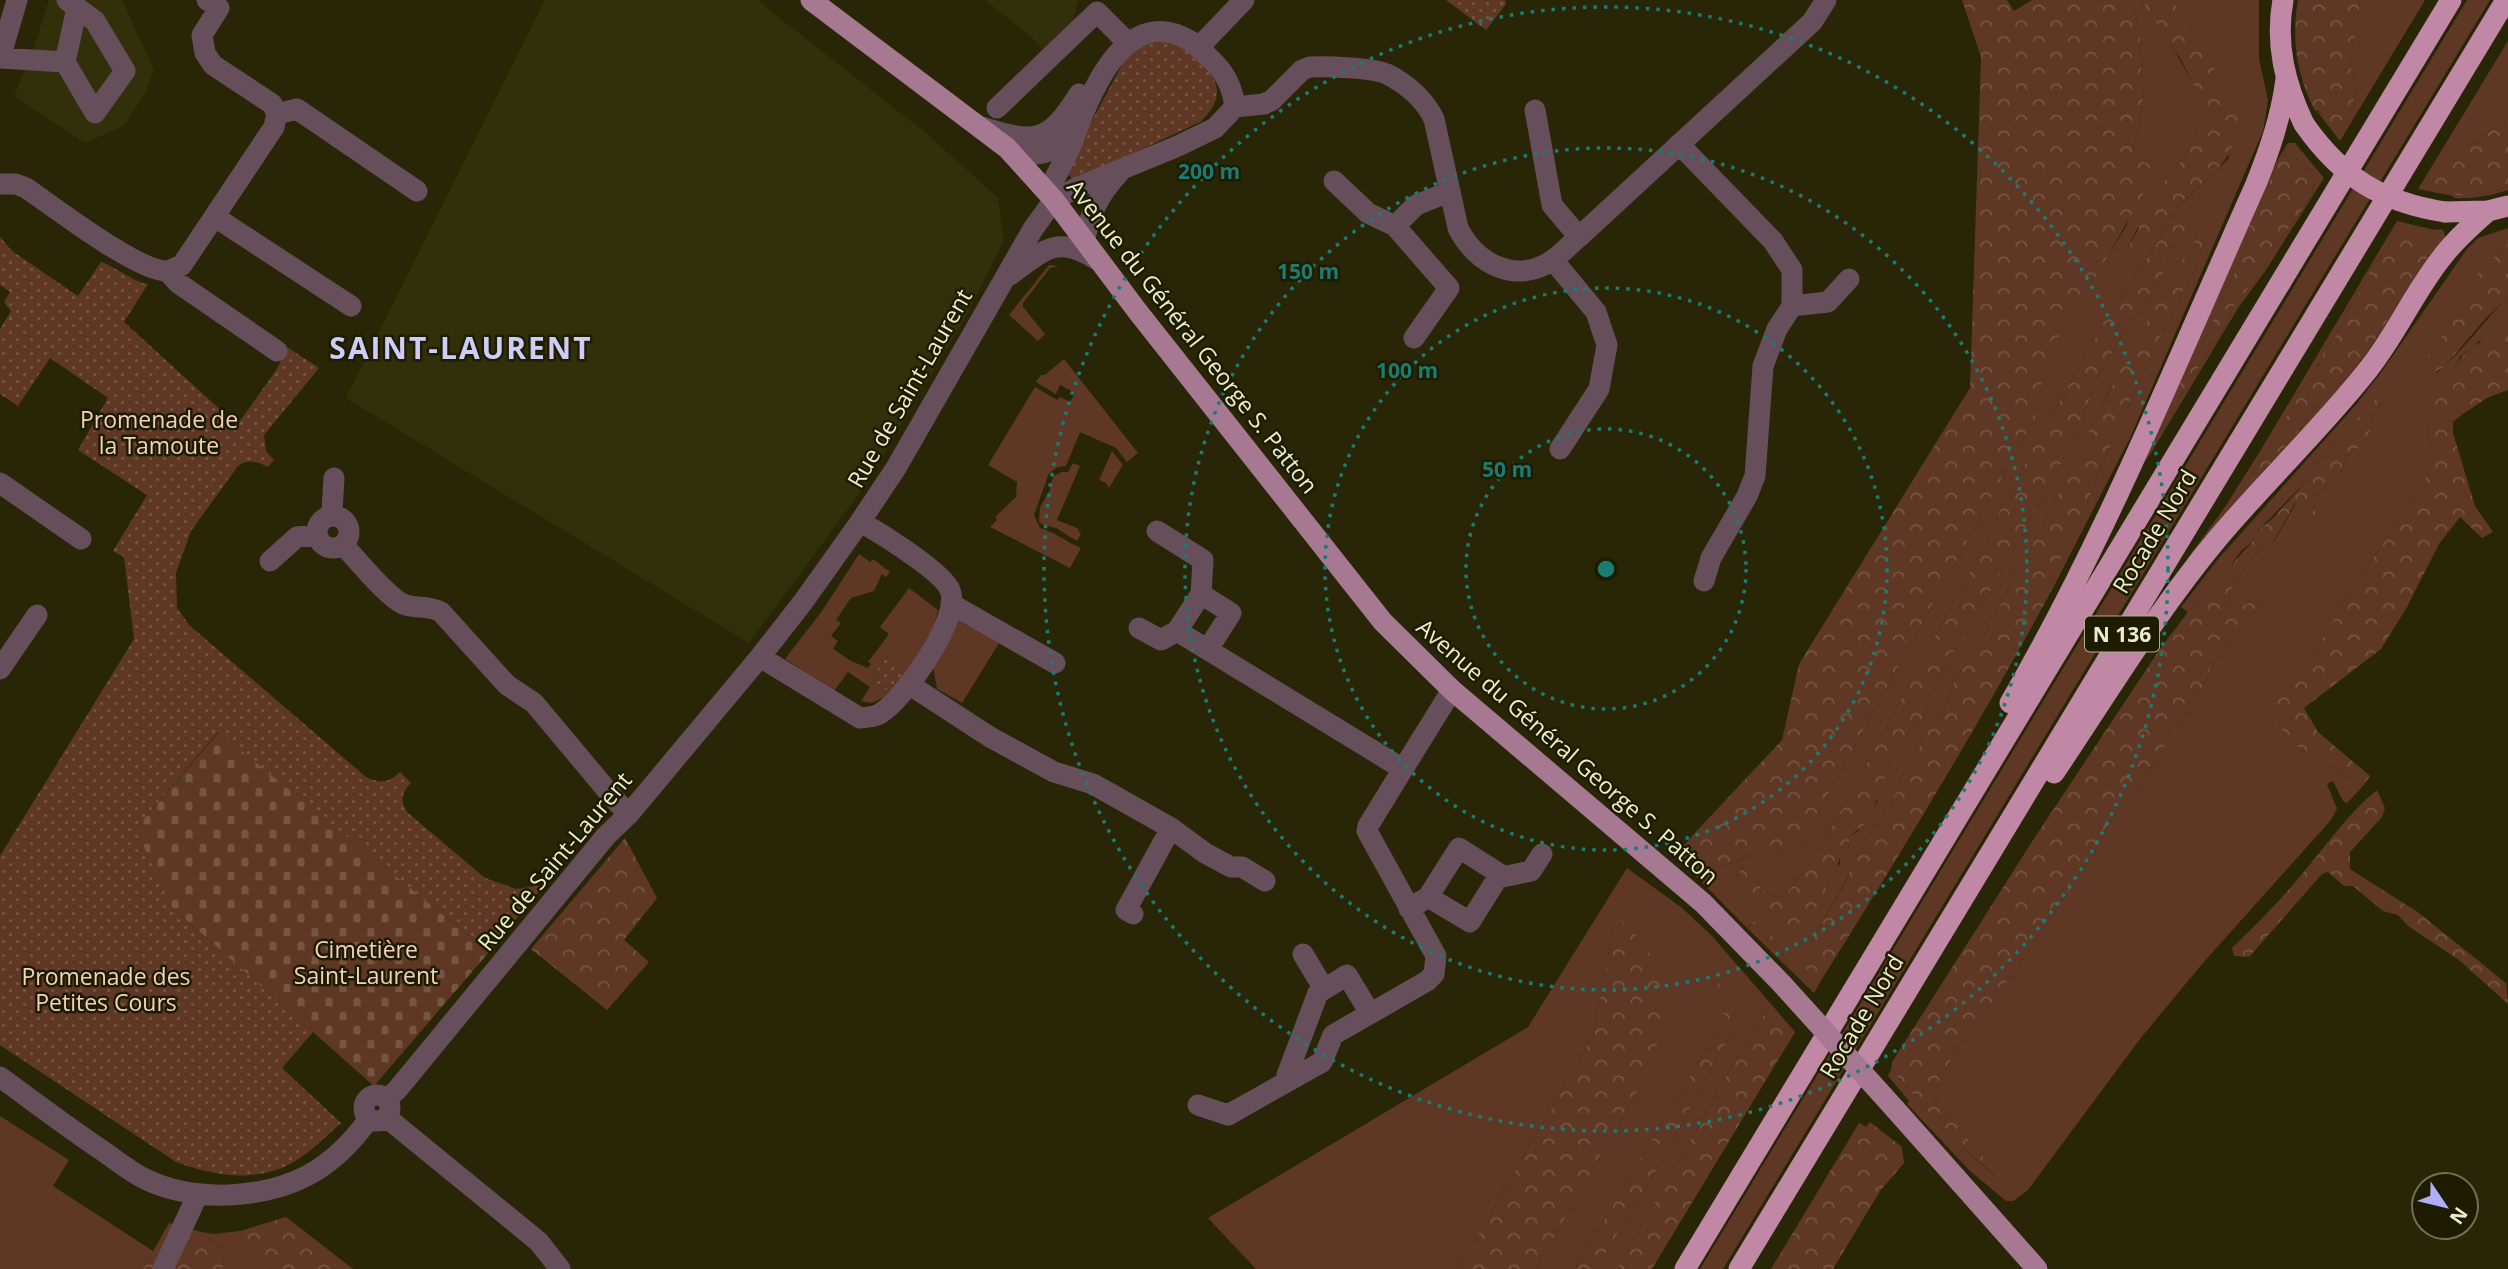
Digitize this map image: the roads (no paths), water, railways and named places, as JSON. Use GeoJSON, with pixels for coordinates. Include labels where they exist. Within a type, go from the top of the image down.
{"type":"FeatureCollection","features":[{"type":"Feature","properties":{"kind":"highway"},"geometry":{"type":"LineString","coordinates":[[2283,0],[2280,29],[2286,79],[2304,124],[2334,162],[2353,178],[2397,201],[2445,212],[2498,208]]}},
{"type":"Feature","properties":{"kind":"highway","name":"Rocade Nord"},"geometry":{"type":"LineString","coordinates":[[1685,1269],[2451,0]]}},
{"type":"Feature","properties":{"kind":"highway","name":"Rocade Nord"},"geometry":{"type":"LineString","coordinates":[[1739,1269],[2506,0]]}},
{"type":"Feature","properties":{"kind":"highway"},"geometry":{"type":"LineString","coordinates":[[1802,1075],[2056,621],[2135,456],[2256,184],[2272,143],[2286,79]]}},
{"type":"Feature","properties":{"kind":"highway"},"geometry":{"type":"LineString","coordinates":[[1897,1007],[2129,659],[2179,589],[2218,538],[2367,372],[2442,257],[2459,236],[2498,208]]}},
{"type":"Feature","properties":{"kind":"main road","name":"Avenue du Général George S. Patton"},"geometry":{"type":"LineString","coordinates":[[811,0],[1007,148],[1051,196],[1356,590],[1390,629],[1452,690],[1703,903],[1782,985],[2037,1269]]}},
{"type":"Feature","properties":{"kind":"street"},"geometry":{"type":"LineString","coordinates":[[17,0],[0,58],[66,58],[105,38]]}},
{"type":"Feature","properties":{"kind":"street"},"geometry":{"type":"LineString","coordinates":[[0,184],[16,184],[26,188],[145,266],[167,271],[182,265],[274,127],[277,114],[272,104],[213,65],[205,53],[202,35],[219,8],[207,0]]}},
{"type":"Feature","properties":{"kind":"street"},"geometry":{"type":"LineString","coordinates":[[1192,41],[1228,0]]}},
{"type":"Feature","properties":{"kind":"street"},"geometry":{"type":"LineString","coordinates":[[1192,41],[1244,0]]}},
{"type":"Feature","properties":{"kind":"street"},"geometry":{"type":"LineString","coordinates":[[1051,196],[1121,170],[1215,128],[1235,107],[1264,104],[1310,67],[1376,71],[1387,74],[1428,106],[1434,119],[1458,228],[1466,244],[1491,265],[1504,270],[1539,267],[1553,260],[1579,237],[1811,22],[1826,0]]}},
{"type":"Feature","properties":{"kind":"street"},"geometry":{"type":"LineString","coordinates":[[72,4],[95,22],[125,71],[95,113],[66,58],[72,4]]}},
{"type":"Feature","properties":{"kind":"street"},"geometry":{"type":"LineString","coordinates":[[997,108],[1097,12],[1124,39]]}},
{"type":"Feature","properties":{"kind":"street"},"geometry":{"type":"LineString","coordinates":[[978,126],[1027,139],[1049,132],[1066,116],[1088,82],[1124,39],[1150,25],[1162,25],[1192,41],[1227,76],[1233,90],[1235,107]]}},
{"type":"Feature","properties":{"kind":"street","name":"Rue de Saint-Laurent"},"geometry":{"type":"LineString","coordinates":[[0,1077],[132,1171],[174,1190],[198,1195],[254,1194],[298,1181],[323,1167],[381,1112],[606,836],[629,814],[760,657],[860,522],[896,468],[1042,214],[1107,61]]}},
{"type":"Feature","properties":{"kind":"street"},"geometry":{"type":"LineString","coordinates":[[277,114],[297,109],[417,191]]}},
{"type":"Feature","properties":{"kind":"street"},"geometry":{"type":"LineString","coordinates":[[1535,110],[1552,205],[1579,237]]}},
{"type":"Feature","properties":{"kind":"street"},"geometry":{"type":"LineString","coordinates":[[1007,148],[1034,156],[1044,154],[1057,146],[1078,124]]}},
{"type":"Feature","properties":{"kind":"street"},"geometry":{"type":"LineString","coordinates":[[1679,144],[1773,241],[1792,270],[1792,306],[1777,329],[1763,366],[1755,476],[1747,496],[1711,558],[1704,581]]}},
{"type":"Feature","properties":{"kind":"street"},"geometry":{"type":"LineString","coordinates":[[1084,242],[1098,199],[1121,170]]}},
{"type":"Feature","properties":{"kind":"street"},"geometry":{"type":"LineString","coordinates":[[1334,181],[1368,213],[1395,226],[1449,288],[1414,338]]}},
{"type":"Feature","properties":{"kind":"street"},"geometry":{"type":"LineString","coordinates":[[1395,226],[1416,205],[1449,192]]}},
{"type":"Feature","properties":{"kind":"street"},"geometry":{"type":"LineString","coordinates":[[215,217],[351,306]]}},
{"type":"Feature","properties":{"kind":"street","name":"Rue de Saint-Laurent"},"geometry":{"type":"LineString","coordinates":[[1002,280],[1039,254],[1058,246],[1074,247],[1100,261]]}},
{"type":"Feature","properties":{"kind":"street"},"geometry":{"type":"LineString","coordinates":[[1553,260],[1596,312],[1606,345],[1599,389],[1560,449]]}},
{"type":"Feature","properties":{"kind":"street"},"geometry":{"type":"LineString","coordinates":[[167,271],[178,283],[278,351]]}},
{"type":"Feature","properties":{"kind":"street"},"geometry":{"type":"LineString","coordinates":[[1792,306],[1828,302],[1849,279]]}},
{"type":"Feature","properties":{"kind":"street"},"geometry":{"type":"LineString","coordinates":[[330,516],[334,478]]}},
{"type":"Feature","properties":{"kind":"street"},"geometry":{"type":"LineString","coordinates":[[0,483],[81,539]]}},
{"type":"Feature","properties":{"kind":"street"},"geometry":{"type":"LineString","coordinates":[[330,516],[338,516],[349,529],[349,538],[344,545],[336,549],[327,548],[320,543],[316,535],[322,520],[330,516]]}},
{"type":"Feature","properties":{"kind":"street","name":"Rue de Saint-Laurent"},"geometry":{"type":"LineString","coordinates":[[860,522],[876,530],[944,579],[951,592],[951,604]]}},
{"type":"Feature","properties":{"kind":"street"},"geometry":{"type":"LineString","coordinates":[[1139,628],[1161,640],[1177,631],[1200,594],[1203,560],[1157,531]]}},
{"type":"Feature","properties":{"kind":"street"},"geometry":{"type":"LineString","coordinates":[[270,561],[297,537],[316,535]]}},
{"type":"Feature","properties":{"kind":"street"},"geometry":{"type":"LineString","coordinates":[[344,545],[394,598],[404,604],[434,608],[441,612],[507,685],[534,704],[629,814]]}},
{"type":"Feature","properties":{"kind":"street"},"geometry":{"type":"LineString","coordinates":[[1200,594],[1231,613],[1208,649]]}},
{"type":"Feature","properties":{"kind":"street"},"geometry":{"type":"LineString","coordinates":[[760,657],[860,718],[880,714],[910,685],[940,638],[951,604],[1055,663]]}},
{"type":"Feature","properties":{"kind":"street"},"geometry":{"type":"LineString","coordinates":[[0,669],[37,615]]}},
{"type":"Feature","properties":{"kind":"street"},"geometry":{"type":"LineString","coordinates":[[1177,631],[1403,769]]}},
{"type":"Feature","properties":{"kind":"street"},"geometry":{"type":"LineString","coordinates":[[910,685],[990,737],[1054,772],[1093,784],[1171,828],[1205,853],[1231,867],[1242,867],[1265,881]]}},
{"type":"Feature","properties":{"kind":"street"},"geometry":{"type":"LineString","coordinates":[[1198,1105],[1228,1115],[1322,1062],[1333,1035],[1427,981],[1434,974],[1436,956],[1367,831],[1452,690]]}},
{"type":"Feature","properties":{"kind":"street"},"geometry":{"type":"LineString","coordinates":[[1133,914],[1126,910],[1171,828]]}},
{"type":"Feature","properties":{"kind":"street"},"geometry":{"type":"LineString","coordinates":[[1409,909],[1428,897],[1459,848],[1500,874],[1470,922],[1428,897]]}},
{"type":"Feature","properties":{"kind":"street"},"geometry":{"type":"LineString","coordinates":[[1498,878],[1531,871],[1542,854]]}},
{"type":"Feature","properties":{"kind":"street"},"geometry":{"type":"LineString","coordinates":[[1303,954],[1324,989]]}},
{"type":"Feature","properties":{"kind":"street"},"geometry":{"type":"LineString","coordinates":[[1294,1078],[1287,1076],[1318,993],[1347,975],[1370,1013]]}},
{"type":"Feature","properties":{"kind":"street"},"geometry":{"type":"LineString","coordinates":[[381,1112],[539,1242],[560,1269]]}},
{"type":"Feature","properties":{"kind":"street"},"geometry":{"type":"LineString","coordinates":[[163,1269],[198,1195]]}},
{"type":"Feature","properties":{"kind":"district","name":"SAINT-LAURENT"},"geometry":{"type":"Point","coordinates":[461,347]}},
{"type":"Feature","properties":{"kind":"park label","name":"Promenade de la Tamoute"},"geometry":{"type":"Point","coordinates":[159,432]}},
{"type":"Feature","properties":{"kind":"park label","name":"Cimetière Saint-Laurent"},"geometry":{"type":"Point","coordinates":[366,962]}},
{"type":"Feature","properties":{"kind":"park label","name":"Promenade des Petites Cours"},"geometry":{"type":"Point","coordinates":[106,989]}}]}
